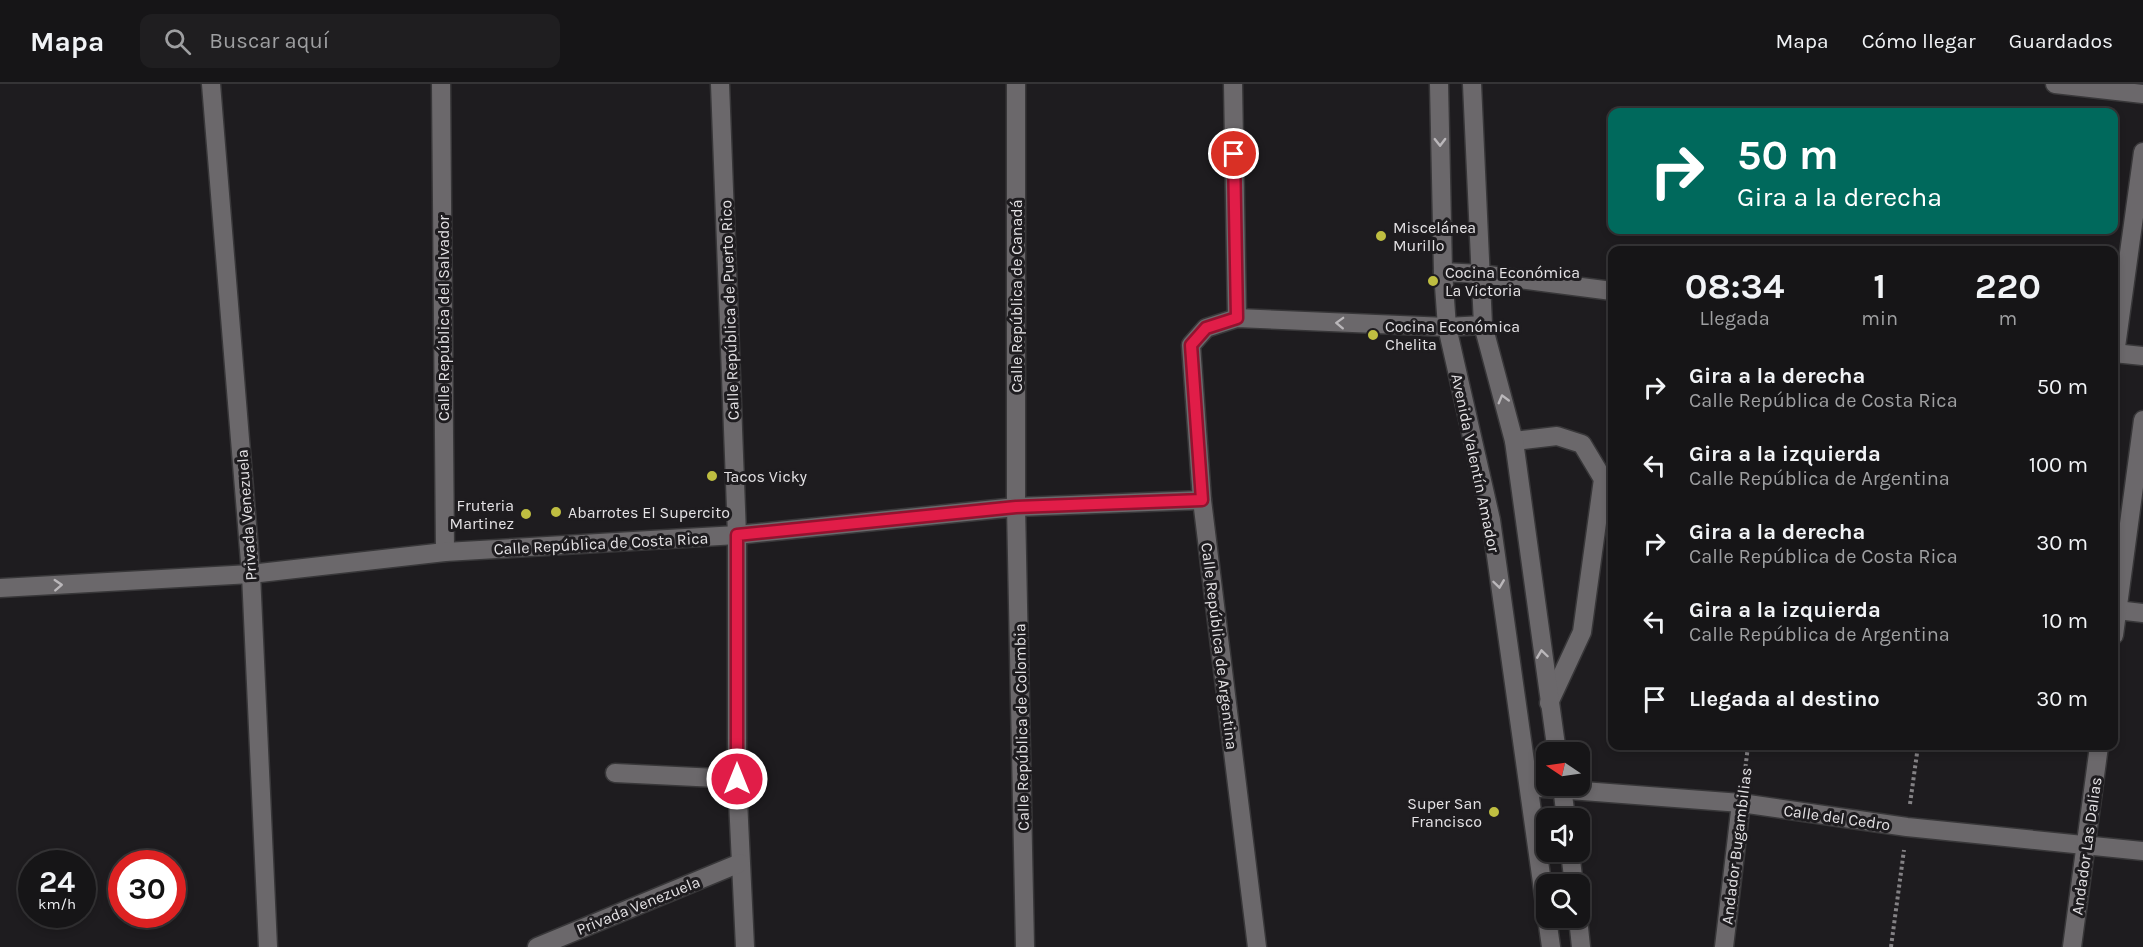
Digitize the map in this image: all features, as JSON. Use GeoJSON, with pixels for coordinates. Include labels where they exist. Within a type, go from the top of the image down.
{"type":"FeatureCollection","features":[{"type":"Feature","properties":{"kind":"street","name":"Privada Venezuela"},"geometry":{"type":"LineString","coordinates":[[211,84],[251,574],[268,947]]}},
{"type":"Feature","properties":{"kind":"street","name":"Calle República del Salvador"},"geometry":{"type":"LineString","coordinates":[[441,84],[445,552]]}},
{"type":"Feature","properties":{"kind":"street","name":"Calle República de Puerto Rico"},"geometry":{"type":"LineString","coordinates":[[720,84],[737,535],[737,779],[745,947]]}},
{"type":"Feature","properties":{"kind":"street","name":"Calle República de Canadá"},"geometry":{"type":"LineString","coordinates":[[1016,84],[1016,507]]}},
{"type":"Feature","properties":{"kind":"street"},"geometry":{"type":"LineString","coordinates":[[1233,84],[1237,318],[1447,327],[1483,325]]}},
{"type":"Feature","properties":{"kind":"street","name":"Avenida Valentín Amador"},"geometry":{"type":"LineString","coordinates":[[1439,84],[1443,272],[1447,327],[1491,520],[1541,874]]}},
{"type":"Feature","properties":{"kind":"street","name":"Avenida Valentín Amador"},"geometry":{"type":"LineString","coordinates":[[1472,84],[1483,325],[1514,441],[1555,742]]}},
{"type":"Feature","properties":{"kind":"street"},"geometry":{"type":"LineString","coordinates":[[2055,84],[2143,94]]}},
{"type":"Feature","properties":{"kind":"street"},"geometry":{"type":"LineString","coordinates":[[2118,325],[2143,152]]}},
{"type":"Feature","properties":{"kind":"street"},"geometry":{"type":"LineString","coordinates":[[1443,272],[1480,274],[1608,290]]}},
{"type":"Feature","properties":{"kind":"street","name":"Calle República de Argentina"},"geometry":{"type":"LineString","coordinates":[[1237,318],[1206,328],[1191,345],[1202,500],[1257,947]]}},
{"type":"Feature","properties":{"kind":"street"},"geometry":{"type":"LineString","coordinates":[[2118,353],[2143,356]]}},
{"type":"Feature","properties":{"kind":"street"},"geometry":{"type":"LineString","coordinates":[[2118,603],[2143,420]]}},
{"type":"Feature","properties":{"kind":"street"},"geometry":{"type":"LineString","coordinates":[[1514,441],[1557,436],[1582,444],[1603,479],[1582,632],[1549,703]]}},
{"type":"Feature","properties":{"kind":"street","name":"Calle República de Costa Rica"},"geometry":{"type":"LineString","coordinates":[[0,588],[251,574],[445,552],[737,535],[1016,507],[1202,500]]}},
{"type":"Feature","properties":{"kind":"street","name":"Calle República de Colombia"},"geometry":{"type":"LineString","coordinates":[[1016,507],[1025,947]]}},
{"type":"Feature","properties":{"kind":"street"},"geometry":{"type":"LineString","coordinates":[[2118,610],[2143,613]]}},
{"type":"Feature","properties":{"kind":"street","name":"Andador Las Dalias"},"geometry":{"type":"LineString","coordinates":[[2072,947],[2098,750]]}},
{"type":"Feature","properties":{"kind":"street"},"geometry":{"type":"LineString","coordinates":[[615,773],[737,779]]}},
{"type":"Feature","properties":{"kind":"street","name":"Calle del Cedro"},"geometry":{"type":"LineString","coordinates":[[1530,787],[1536,787]]}},
{"type":"Feature","properties":{"kind":"street","name":"Calle del Cedro"},"geometry":{"type":"LineString","coordinates":[[1590,790],[1742,803],[1907,827],[2143,851]]}},
{"type":"Feature","properties":{"kind":"street","name":"Andador Bugambilias"},"geometry":{"type":"LineString","coordinates":[[1724,947],[1742,803]]}},
{"type":"Feature","properties":{"kind":"street","name":"Privada Venezuela"},"geometry":{"type":"LineString","coordinates":[[537,947],[740,863]]}},
{"type":"Feature","properties":{"kind":"street"},"geometry":{"type":"LineString","coordinates":[[1549,928],[1551,947]]}},
{"type":"Feature","properties":{"kind":"street"},"geometry":{"type":"LineString","coordinates":[[1579,928],[1581,947]]}},
{"type":"Feature","properties":{"kind":"path","name":"Andador Bugambilias"},"geometry":{"type":"LineString","coordinates":[[1742,803],[1748,750]]}},
{"type":"Feature","properties":{"kind":"path"},"geometry":{"type":"LineString","coordinates":[[1891,947],[1917,750]]}},
{"type":"Feature","properties":{"kind":"place","name":"Miscelánea Murillo"},"geometry":{"type":"Point","coordinates":[1381,236]}},
{"type":"Feature","properties":{"kind":"place","name":"Cocina Económica La Victoria"},"geometry":{"type":"Point","coordinates":[1433,281]}},
{"type":"Feature","properties":{"kind":"place","name":"Cocina Económica Chelita"},"geometry":{"type":"Point","coordinates":[1373,335]}},
{"type":"Feature","properties":{"kind":"place","name":"Tacos Vicky"},"geometry":{"type":"Point","coordinates":[712,476]}},
{"type":"Feature","properties":{"kind":"place","name":"Abarrotes El Supercito"},"geometry":{"type":"Point","coordinates":[556,512]}},
{"type":"Feature","properties":{"kind":"place","name":"Fruteria Martinez"},"geometry":{"type":"Point","coordinates":[526,514]}},
{"type":"Feature","properties":{"kind":"place","name":"Super San Francisco"},"geometry":{"type":"Point","coordinates":[1494,812]}},
{"type":"Feature","properties":{"kind":"route"},"geometry":{"type":"LineString","coordinates":[[737,779],[737,535],[1016,507],[1202,500],[1191,345],[1206,328],[1237,318],[1234,154]]}}]}
